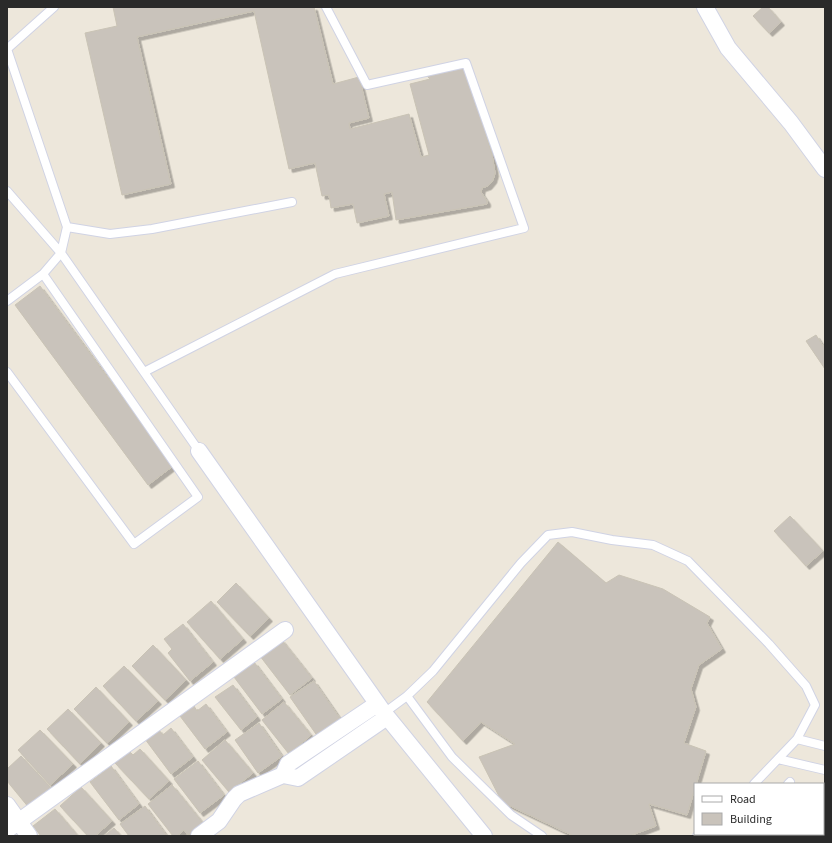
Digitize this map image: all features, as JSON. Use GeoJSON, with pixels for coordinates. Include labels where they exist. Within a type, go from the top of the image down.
{"type":"FeatureCollection","features":[{"type":"Feature","properties":{"kind":"street"},"geometry":{"type":"LineString","coordinates":[[705,7],[728,48],[791,123],[825,169]]}},
{"type":"Feature","properties":{"kind":"street"},"geometry":{"type":"LineString","coordinates":[[199,451],[382,711],[484,836]]}},
{"type":"Feature","properties":{"kind":"street"},"geometry":{"type":"LineString","coordinates":[[13,826],[285,630]]}},
{"type":"Feature","properties":{"kind":"street"},"geometry":{"type":"LineString","coordinates":[[199,836],[219,821],[239,794],[283,775],[298,778],[382,711]]}},
{"type":"Feature","properties":{"kind":"street"},"geometry":{"type":"LineString","coordinates":[[7,805],[13,826],[29,836]]}},
{"type":"Feature","properties":{"kind":"lane"},"geometry":{"type":"LineString","coordinates":[[7,300],[43,274],[61,253],[67,227],[7,49],[54,7]]}},
{"type":"Feature","properties":{"kind":"lane"},"geometry":{"type":"LineString","coordinates":[[144,372],[335,274],[524,228],[466,63],[367,85],[326,7]]}},
{"type":"Feature","properties":{"kind":"lane"},"geometry":{"type":"LineString","coordinates":[[7,191],[61,253],[199,451]]}},
{"type":"Feature","properties":{"kind":"lane"},"geometry":{"type":"LineString","coordinates":[[67,227],[110,234],[152,229],[292,202]]}},
{"type":"Feature","properties":{"kind":"lane"},"geometry":{"type":"LineString","coordinates":[[7,372],[134,544],[198,497],[43,274]]}},
{"type":"Feature","properties":{"kind":"lane"},"geometry":{"type":"LineString","coordinates":[[382,711],[408,696],[433,671],[521,563],[548,535],[572,532],[612,540],[653,545],[688,561],[769,644],[806,686],[815,705],[797,739],[755,783]]}},
{"type":"Feature","properties":{"kind":"lane"},"geometry":{"type":"LineString","coordinates":[[408,696],[452,757],[511,815],[542,836]]}},
{"type":"Feature","properties":{"kind":"lane"},"geometry":{"type":"LineString","coordinates":[[797,739],[825,746]]}},
{"type":"Feature","properties":{"kind":"lane"},"geometry":{"type":"LineString","coordinates":[[778,759],[825,770]]}},
{"type":"Feature","properties":{"kind":"building"},"geometry":{"type":"Polygon","coordinates":[[[113,7],[314,7],[333,84],[359,77],[369,118],[349,123],[350,129],[409,114],[421,157],[429,155],[410,84],[430,79],[426,75],[465,64],[492,155],[495,173],[493,180],[488,186],[482,188],[481,192],[487,201],[487,204],[396,220],[392,192],[384,194],[389,216],[357,223],[353,204],[331,208],[329,195],[322,196],[315,163],[289,169],[254,11],[137,37],[171,184],[122,195],[85,33],[117,26],[113,7]]]}},
{"type":"Feature","properties":{"kind":"building"},"geometry":{"type":"Polygon","coordinates":[[[763,7],[768,7],[781,22],[769,33],[753,16],[763,7]]]}},
{"type":"Feature","properties":{"kind":"building"},"geometry":{"type":"Polygon","coordinates":[[[40,286],[173,466],[148,485],[15,305],[40,286]]]}},
{"type":"Feature","properties":{"kind":"building"},"geometry":{"type":"Polygon","coordinates":[[[816,335],[825,349],[825,369],[806,341],[816,335]]]}},
{"type":"Feature","properties":{"kind":"building"},"geometry":{"type":"Polygon","coordinates":[[[790,516],[823,551],[806,566],[774,531],[790,516]]]}},
{"type":"Feature","properties":{"kind":"building"},"geometry":{"type":"Polygon","coordinates":[[[558,542],[606,583],[619,575],[663,589],[710,617],[707,623],[722,649],[699,665],[691,689],[696,707],[684,743],[706,751],[696,783],[694,783],[694,791],[687,815],[649,804],[656,826],[629,836],[574,836],[502,802],[479,757],[515,744],[481,722],[463,741],[427,702],[558,542]]]}},
{"type":"Feature","properties":{"kind":"building"},"geometry":{"type":"Polygon","coordinates":[[[236,583],[269,618],[250,636],[217,602],[236,583]]]}},
{"type":"Feature","properties":{"kind":"building"},"geometry":{"type":"Polygon","coordinates":[[[211,601],[243,639],[220,659],[187,622],[211,601]]]}},
{"type":"Feature","properties":{"kind":"building"},"geometry":{"type":"Polygon","coordinates":[[[183,624],[213,662],[190,681],[168,653],[172,649],[164,639],[183,624]]]}},
{"type":"Feature","properties":{"kind":"building"},"geometry":{"type":"Polygon","coordinates":[[[281,639],[312,678],[290,695],[260,656],[281,639]]]}},
{"type":"Feature","properties":{"kind":"building"},"geometry":{"type":"Polygon","coordinates":[[[153,645],[186,680],[165,700],[132,666],[153,645]]]}},
{"type":"Feature","properties":{"kind":"building"},"geometry":{"type":"Polygon","coordinates":[[[254,662],[282,699],[262,714],[234,677],[254,662]]]}},
{"type":"Feature","properties":{"kind":"building"},"geometry":{"type":"Polygon","coordinates":[[[124,666],[158,701],[136,721],[103,686],[124,666]]]}},
{"type":"Feature","properties":{"kind":"building"},"geometry":{"type":"Polygon","coordinates":[[[314,681],[341,720],[318,737],[290,697],[314,681]]]}},
{"type":"Feature","properties":{"kind":"building"},"geometry":{"type":"Polygon","coordinates":[[[233,685],[257,717],[241,730],[215,697],[233,685]]]}},
{"type":"Feature","properties":{"kind":"building"},"geometry":{"type":"Polygon","coordinates":[[[96,687],[129,722],[107,743],[74,709],[96,687]]]}},
{"type":"Feature","properties":{"kind":"building"},"geometry":{"type":"Polygon","coordinates":[[[284,702],[311,735],[289,754],[262,720],[284,702]]]}},
{"type":"Feature","properties":{"kind":"building"},"geometry":{"type":"Polygon","coordinates":[[[206,704],[227,732],[205,749],[180,716],[194,706],[197,711],[206,704]]]}},
{"type":"Feature","properties":{"kind":"building"},"geometry":{"type":"Polygon","coordinates":[[[68,709],[101,743],[80,764],[47,729],[68,709]]]}},
{"type":"Feature","properties":{"kind":"building"},"geometry":{"type":"Polygon","coordinates":[[[259,723],[282,756],[258,773],[235,740],[259,723]]]}},
{"type":"Feature","properties":{"kind":"building"},"geometry":{"type":"Polygon","coordinates":[[[171,728],[193,757],[171,774],[145,739],[158,729],[163,735],[171,728]]]}},
{"type":"Feature","properties":{"kind":"building"},"geometry":{"type":"Polygon","coordinates":[[[40,730],[73,764],[50,785],[18,750],[40,730]]]}},
{"type":"Feature","properties":{"kind":"building"},"geometry":{"type":"Polygon","coordinates":[[[225,740],[253,773],[229,792],[202,760],[225,740]]]}},
{"type":"Feature","properties":{"kind":"building"},"geometry":{"type":"Polygon","coordinates":[[[140,749],[169,781],[149,799],[115,763],[129,751],[133,755],[140,749]]]}},
{"type":"Feature","properties":{"kind":"building"},"geometry":{"type":"Polygon","coordinates":[[[21,756],[52,789],[30,809],[7,781],[7,769],[21,756]]]}},
{"type":"Feature","properties":{"kind":"building"},"geometry":{"type":"Polygon","coordinates":[[[198,761],[224,795],[200,813],[174,779],[198,761]]]}},
{"type":"Feature","properties":{"kind":"building"},"geometry":{"type":"Polygon","coordinates":[[[111,766],[139,804],[119,820],[90,782],[111,766]]]}},
{"type":"Feature","properties":{"kind":"building"},"geometry":{"type":"Polygon","coordinates":[[[172,785],[203,823],[188,835],[184,830],[177,836],[173,836],[148,804],[172,785]]]}},
{"type":"Feature","properties":{"kind":"building"},"geometry":{"type":"Polygon","coordinates":[[[81,787],[112,821],[95,836],[88,836],[60,806],[81,787]]]}},
{"type":"Feature","properties":{"kind":"building"},"geometry":{"type":"Polygon","coordinates":[[[145,806],[167,836],[129,836],[120,824],[145,806]]]}},
{"type":"Feature","properties":{"kind":"building"},"geometry":{"type":"Polygon","coordinates":[[[55,809],[78,836],[41,836],[33,826],[55,809]]]}},
{"type":"Feature","properties":{"kind":"building"},"geometry":{"type":"Polygon","coordinates":[[[114,828],[121,836],[104,836],[114,828]]]}}]}
